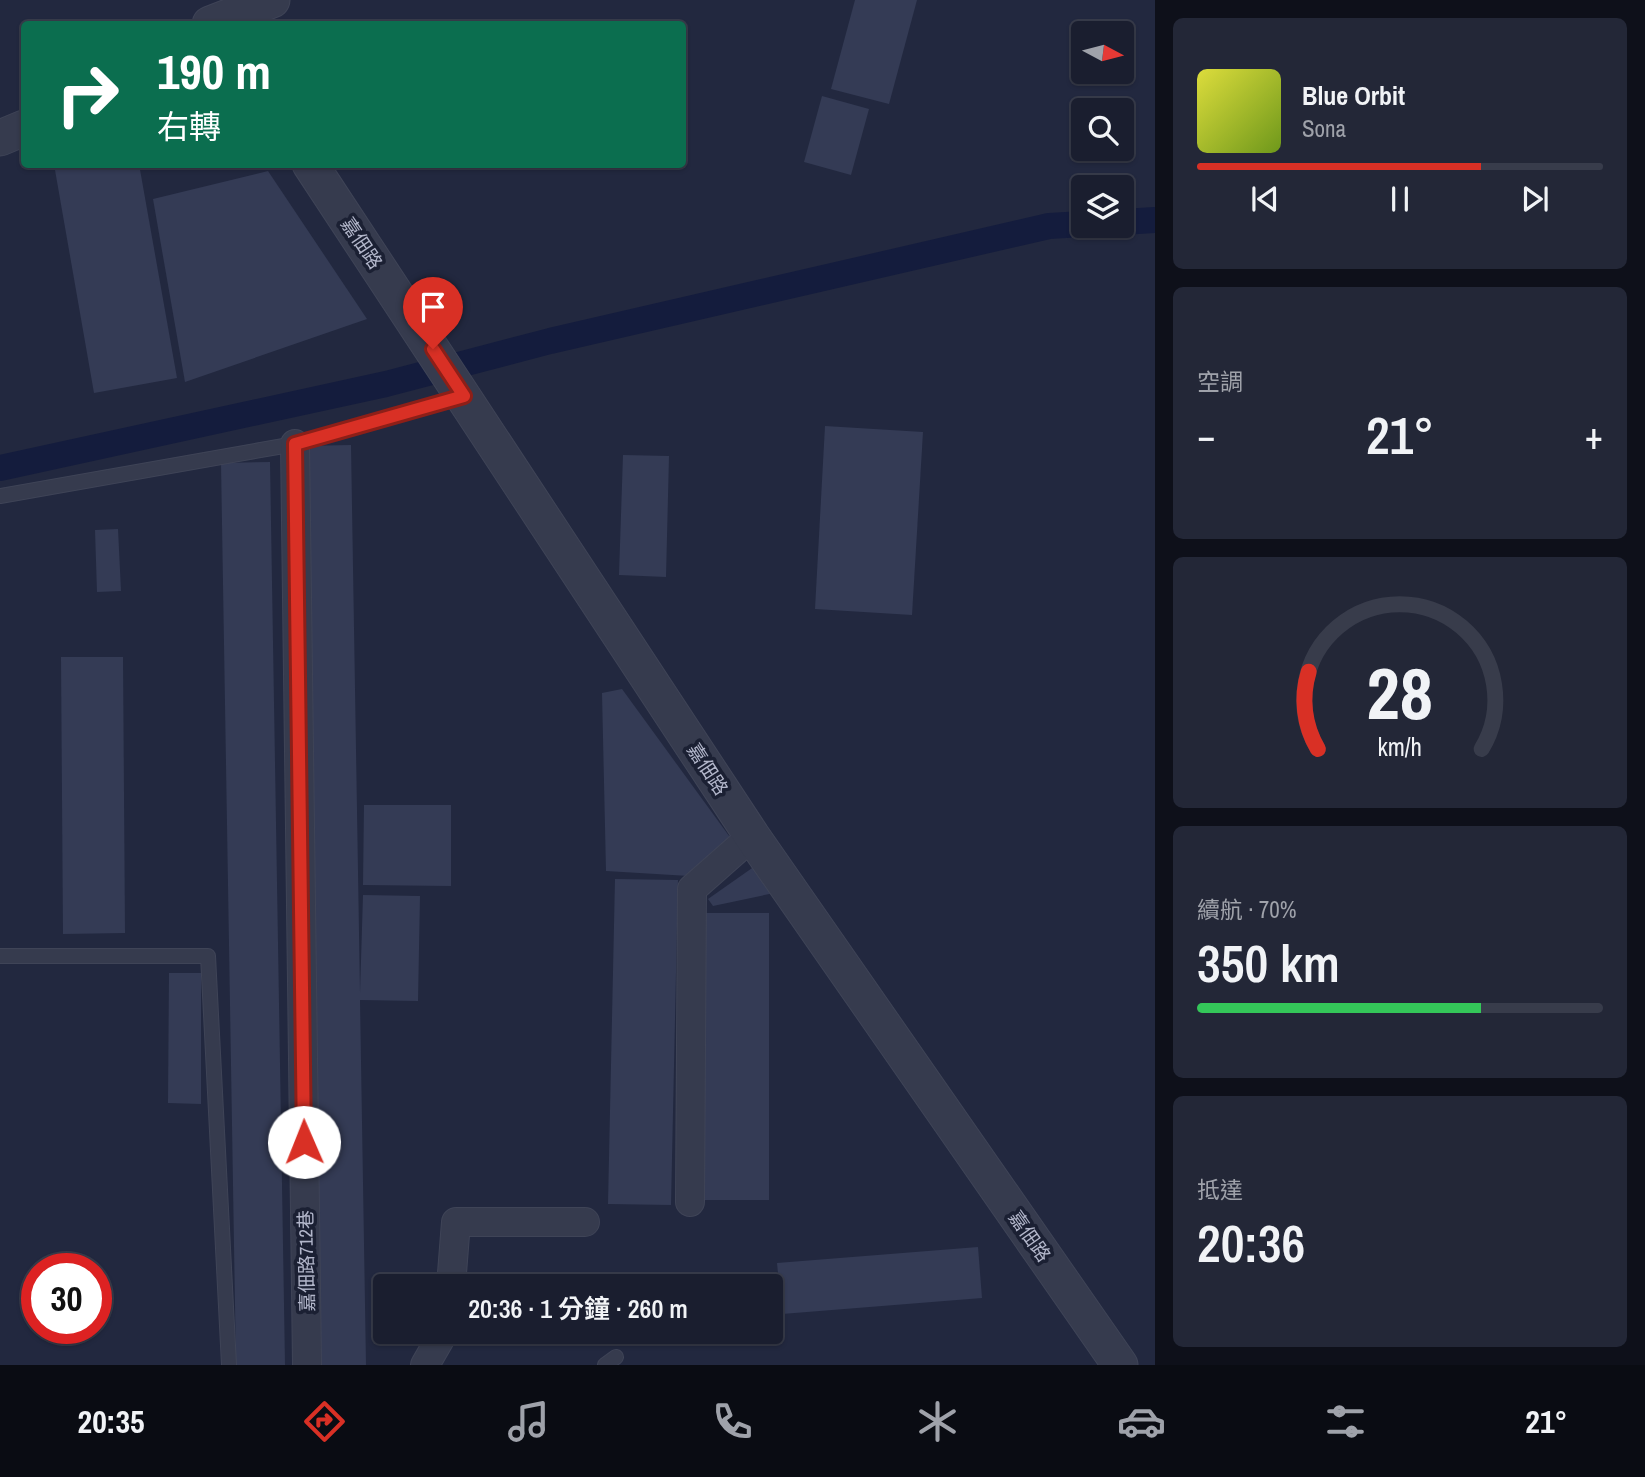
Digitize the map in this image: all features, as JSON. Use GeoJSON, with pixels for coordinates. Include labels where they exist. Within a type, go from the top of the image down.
{"type":"FeatureCollection","features":[{"type":"Feature","properties":{"kind":"street"},"geometry":{"type":"LineString","coordinates":[[211,18],[272,0]]}},
{"type":"Feature","properties":{"kind":"street"},"geometry":{"type":"LineString","coordinates":[[0,138],[21,129]]}},
{"type":"Feature","properties":{"kind":"street","name":"嘉佃路"},"geometry":{"type":"LineString","coordinates":[[313,168],[752,836],[1120,1365]]}},
{"type":"Feature","properties":{"kind":"street","name":"嘉佃路712巷"},"geometry":{"type":"LineString","coordinates":[[295,444],[307,1365]]}},
{"type":"Feature","properties":{"kind":"street"},"geometry":{"type":"LineString","coordinates":[[690,1202],[692,889],[752,836]]}},
{"type":"Feature","properties":{"kind":"street"},"geometry":{"type":"LineString","coordinates":[[452,1274],[456,1222],[585,1222]]}},
{"type":"Feature","properties":{"kind":"street"},"geometry":{"type":"LineString","coordinates":[[425,1365],[437,1344]]}},
{"type":"Feature","properties":{"kind":"lane"},"geometry":{"type":"LineString","coordinates":[[0,496],[295,444],[464,396]]}},
{"type":"Feature","properties":{"kind":"lane"},"geometry":{"type":"LineString","coordinates":[[0,956],[208,956],[229,1365]]}},
{"type":"Feature","properties":{"kind":"building"},"geometry":{"type":"Polygon","coordinates":[[[855,0],[917,0],[889,104],[831,89],[855,0]]]}},
{"type":"Feature","properties":{"kind":"building"},"geometry":{"type":"Polygon","coordinates":[[[822,96],[869,109],[851,175],[804,162],[822,96]]]}},
{"type":"Feature","properties":{"kind":"building"},"geometry":{"type":"Polygon","coordinates":[[[140,168],[177,378],[94,393],[55,170],[140,168]]]}},
{"type":"Feature","properties":{"kind":"building"},"geometry":{"type":"Polygon","coordinates":[[[268,171],[367,319],[185,382],[153,199],[268,171]]]}},
{"type":"Feature","properties":{"kind":"building"},"geometry":{"type":"Polygon","coordinates":[[[825,426],[923,432],[912,615],[815,609],[825,426]]]}},
{"type":"Feature","properties":{"kind":"building"},"geometry":{"type":"Polygon","coordinates":[[[351,445],[360,993],[363,895],[420,896],[418,1001],[360,1000],[366,1365],[317,1365],[302,446],[351,445]]]}},
{"type":"Feature","properties":{"kind":"building"},"geometry":{"type":"Polygon","coordinates":[[[623,455],[669,456],[666,577],[619,575],[623,455]]]}},
{"type":"Feature","properties":{"kind":"building"},"geometry":{"type":"Polygon","coordinates":[[[270,462],[285,1365],[236,1365],[221,463],[270,462]]]}},
{"type":"Feature","properties":{"kind":"building"},"geometry":{"type":"Polygon","coordinates":[[[118,529],[121,591],[97,592],[95,530],[118,529]]]}},
{"type":"Feature","properties":{"kind":"building"},"geometry":{"type":"Polygon","coordinates":[[[61,657],[123,657],[125,933],[63,934],[61,657]]]}},
{"type":"Feature","properties":{"kind":"building"},"geometry":{"type":"Polygon","coordinates":[[[622,689],[732,840],[689,876],[606,871],[602,693],[622,689]]]}},
{"type":"Feature","properties":{"kind":"building"},"geometry":{"type":"Polygon","coordinates":[[[364,805],[451,805],[451,886],[363,885],[364,805]]]}},
{"type":"Feature","properties":{"kind":"building"},"geometry":{"type":"Polygon","coordinates":[[[755,866],[774,893],[713,906],[708,899],[755,866]]]}},
{"type":"Feature","properties":{"kind":"building"},"geometry":{"type":"Polygon","coordinates":[[[615,879],[678,880],[671,1205],[608,1204],[615,879]]]}},
{"type":"Feature","properties":{"kind":"building"},"geometry":{"type":"Polygon","coordinates":[[[702,913],[769,913],[769,1200],[702,1200],[702,913]]]}},
{"type":"Feature","properties":{"kind":"building"},"geometry":{"type":"Polygon","coordinates":[[[169,973],[201,973],[201,1104],[168,1103],[169,973]]]}},
{"type":"Feature","properties":{"kind":"building"},"geometry":{"type":"Polygon","coordinates":[[[978,1247],[982,1298],[783,1314],[783,1274],[778,1274],[777,1263],[978,1247]]]}},
{"type":"Feature","properties":{"kind":"waterway"},"geometry":{"type":"LineString","coordinates":[[1134,221],[1155,220]]}},
{"type":"Feature","properties":{"kind":"waterway"},"geometry":{"type":"LineString","coordinates":[[0,468],[386,384],[550,341],[1049,226],[1071,225]]}},
{"type":"Feature","properties":{"kind":"route"},"geometry":{"type":"LineString","coordinates":[[304,1142],[295,444],[464,396],[433,349]]}}]}
